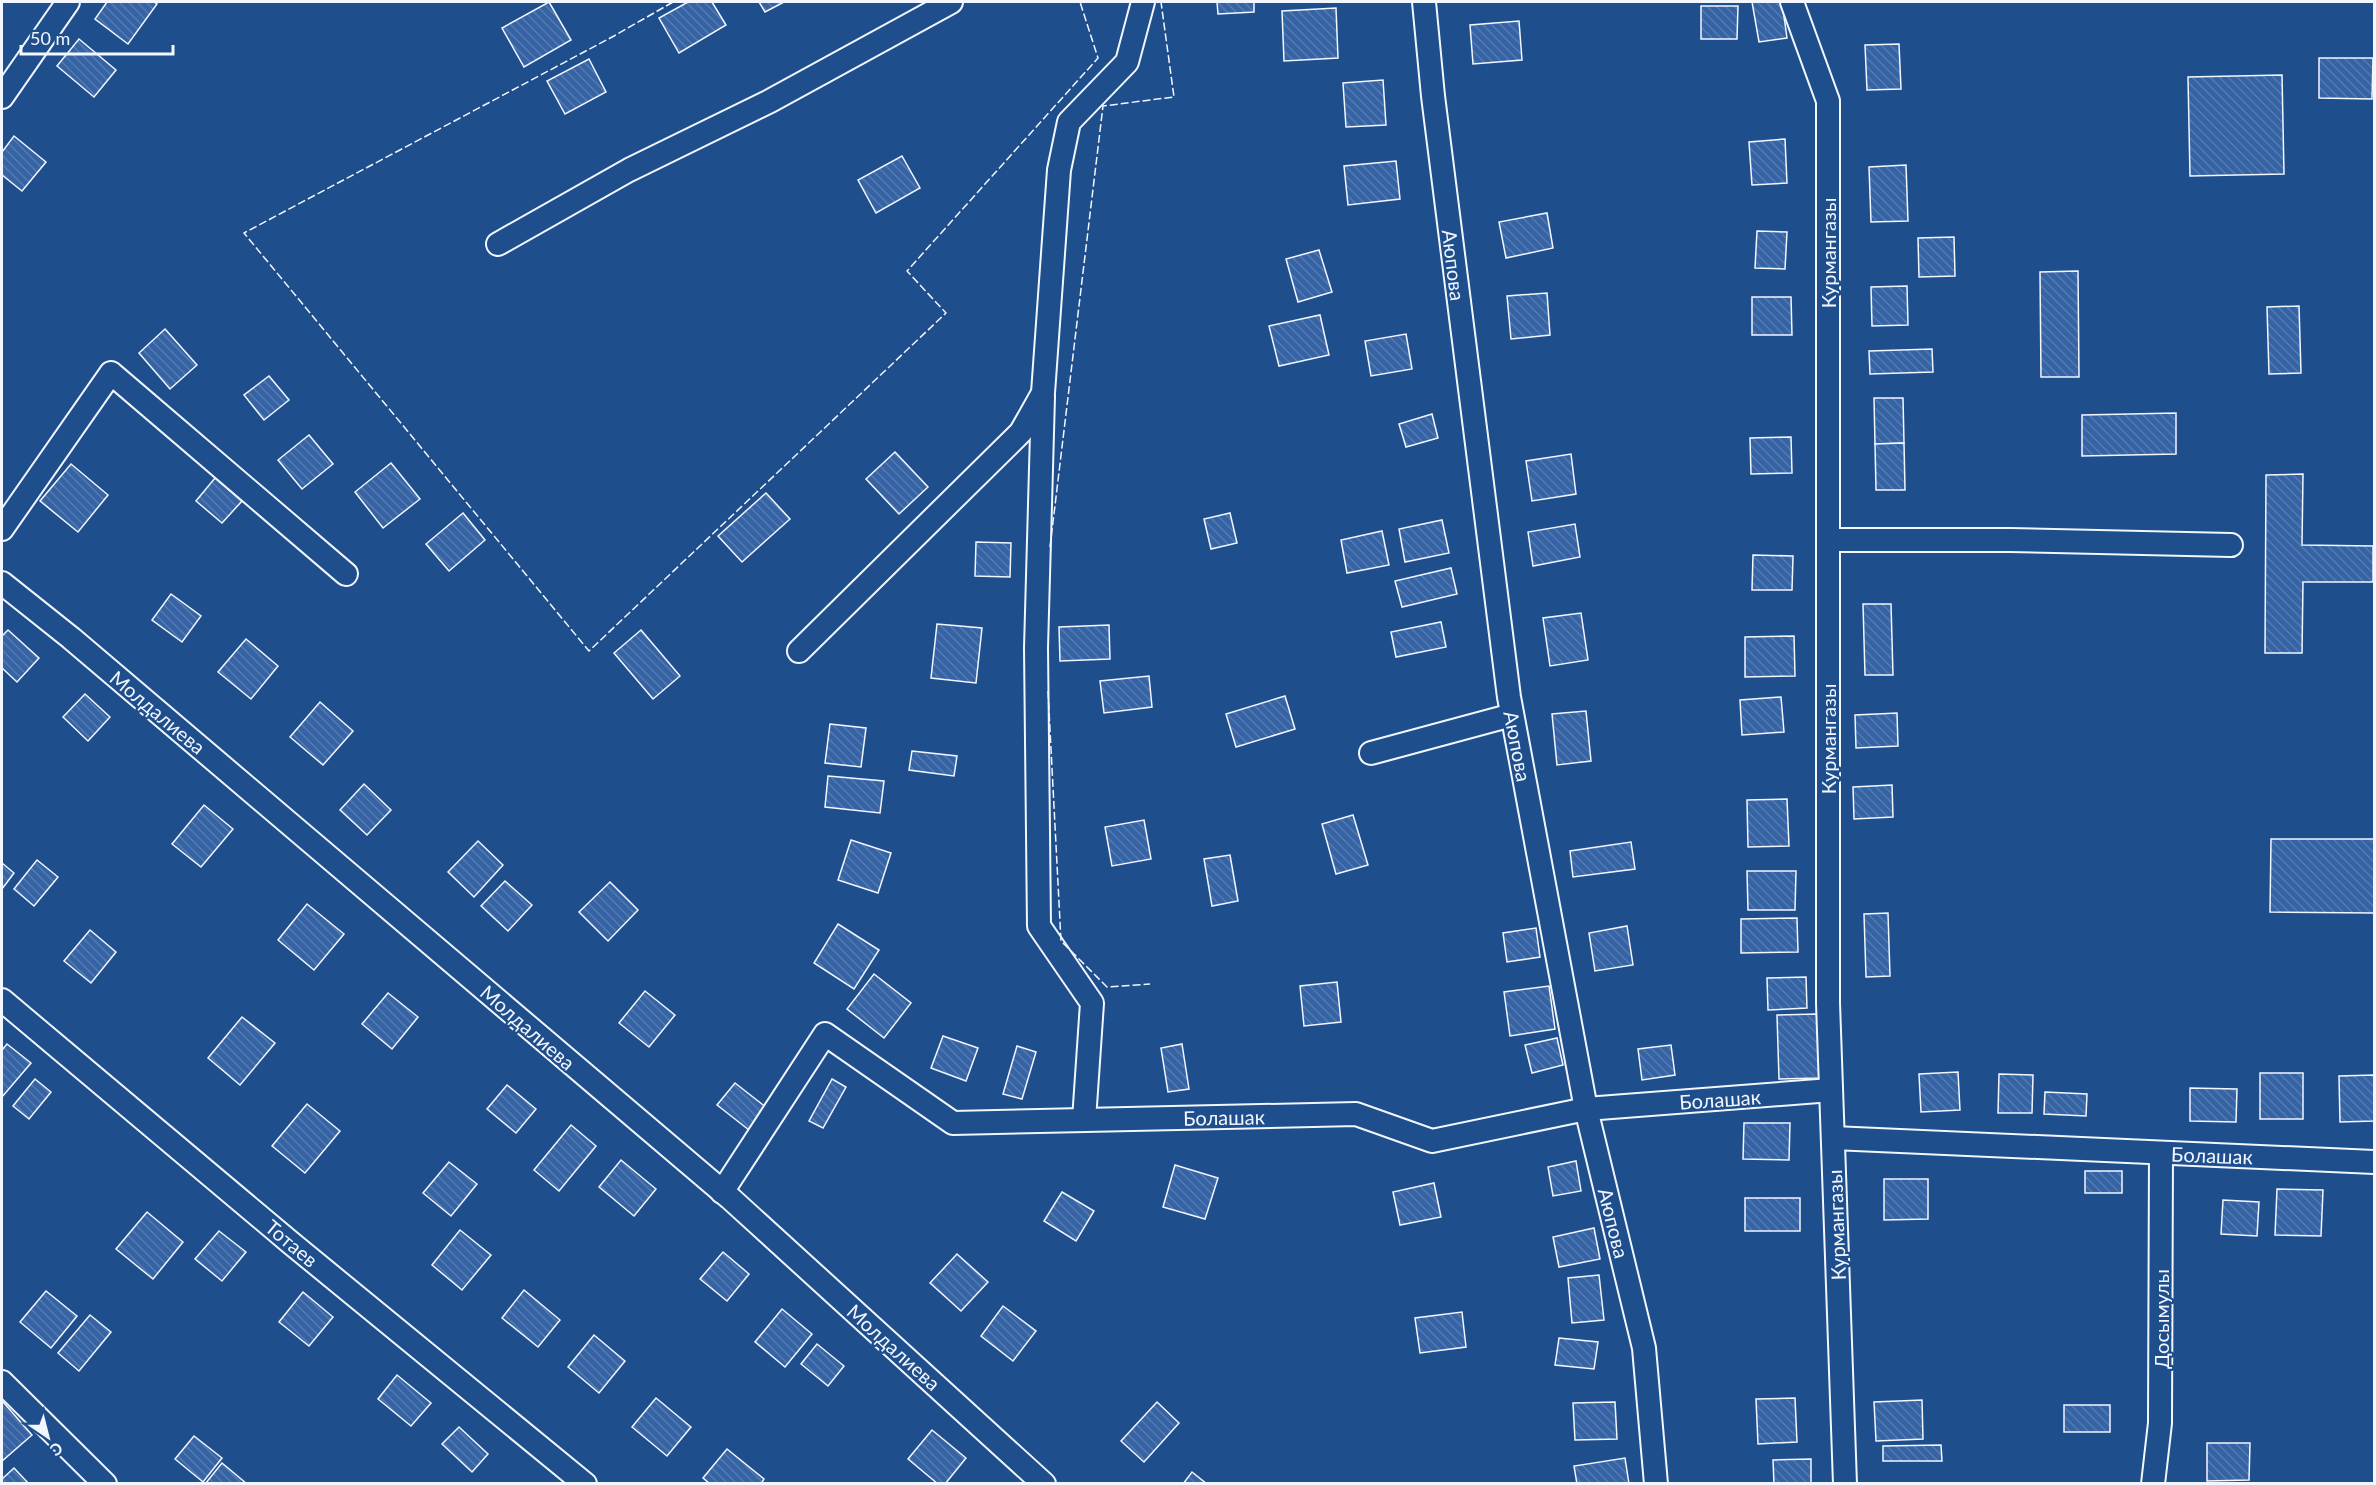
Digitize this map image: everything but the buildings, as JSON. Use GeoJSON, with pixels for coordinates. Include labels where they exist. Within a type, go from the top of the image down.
{"type":"FeatureCollection","features":[{"type":"Feature","properties":{"kind":"street"},"geometry":{"type":"LineString","coordinates":[[2,98],[68,2]]}},
{"type":"Feature","properties":{"kind":"street"},"geometry":{"type":"LineString","coordinates":[[498,244],[629,170],[770,101],[951,2]]}},
{"type":"Feature","properties":{"kind":"street"},"geometry":{"type":"LineString","coordinates":[[1084,1120],[1092,1004],[1039,926],[1036,648],[1043,393],[1059,170],[1069,122],[1126,62],[1143,2]]}},
{"type":"Feature","properties":{"kind":"street","name":"Аюпова"},"geometry":{"type":"LineString","coordinates":[[1424,2],[1433,96],[1512,715],[1586,1109],[1644,1348],[1656,1484]]}},
{"type":"Feature","properties":{"kind":"street","name":"Курмангазы"},"geometry":{"type":"LineString","coordinates":[[1792,2],[1828,101],[1828,1003],[1845,1484]]}},
{"type":"Feature","properties":{"kind":"street"},"geometry":{"type":"LineString","coordinates":[[2,529],[111,373],[346,573]]}},
{"type":"Feature","properties":{"kind":"street"},"geometry":{"type":"LineString","coordinates":[[799,651],[1021,432],[1043,393]]}},
{"type":"Feature","properties":{"kind":"street"},"geometry":{"type":"LineString","coordinates":[[1828,540],[2010,540],[2230,545]]}},
{"type":"Feature","properties":{"kind":"street","name":"Молдалиева"},"geometry":{"type":"LineString","coordinates":[[2,583],[71,638],[722,1192],[1044,1484]]}},
{"type":"Feature","properties":{"kind":"street"},"geometry":{"type":"LineString","coordinates":[[1371,753],[1512,715]]}},
{"type":"Feature","properties":{"kind":"street","name":"Тотаев"},"geometry":{"type":"LineString","coordinates":[[2,1000],[585,1484]]}},
{"type":"Feature","properties":{"kind":"street","name":"Болашак"},"geometry":{"type":"LineString","coordinates":[[722,1192],[825,1034],[953,1123],[1356,1114],[1432,1141],[1586,1109],[1831,1090]]}},
{"type":"Feature","properties":{"kind":"street","name":"Болашак"},"geometry":{"type":"LineString","coordinates":[[1833,1138],[2374,1162]]}},
{"type":"Feature","properties":{"kind":"street","name":"Досымулы"},"geometry":{"type":"LineString","coordinates":[[2153,1484],[2160,1423],[2161,1153]]}},
{"type":"Feature","properties":{"kind":"street"},"geometry":{"type":"LineString","coordinates":[[2,1382],[105,1484]]}},
{"type":"Feature","properties":{"kind":"fence"},"geometry":{"type":"LineString","coordinates":[[673,2],[614,36],[244,233],[589,651],[946,313],[907,271],[1098,58],[1080,2]]}},
{"type":"Feature","properties":{"kind":"fence"},"geometry":{"type":"LineString","coordinates":[[1050,547],[1103,106],[1174,97],[1161,2]]}},
{"type":"Feature","properties":{"kind":"fence"},"geometry":{"type":"LineString","coordinates":[[1048,691],[1061,941],[1107,987],[1150,984]]}}]}
